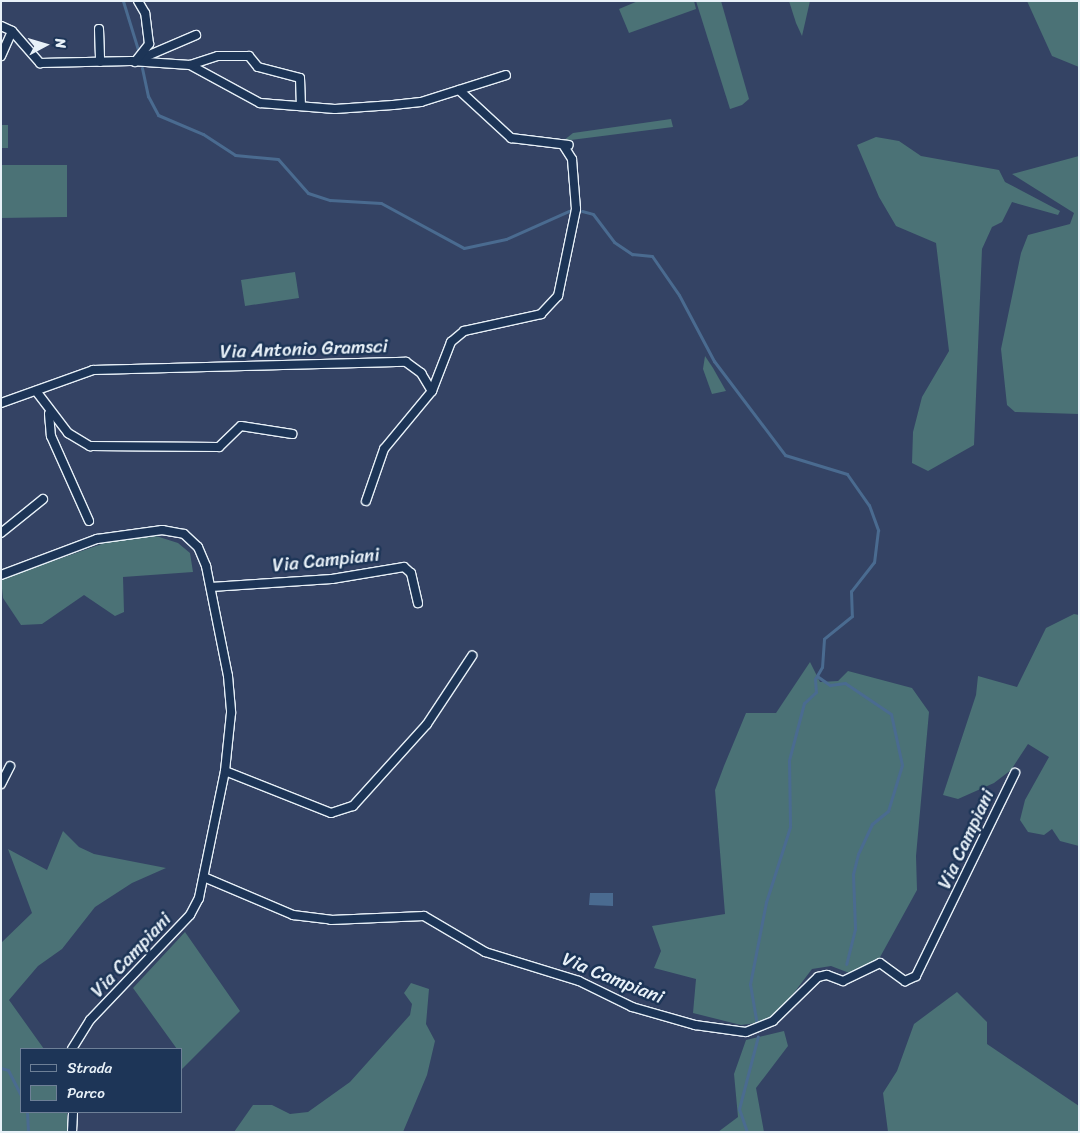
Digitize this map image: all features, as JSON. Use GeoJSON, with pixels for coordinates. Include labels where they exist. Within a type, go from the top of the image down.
{"type":"FeatureCollection","features":[{"type":"Feature","properties":{"kind":"street"},"geometry":{"type":"LineString","coordinates":[[138,1],[149,41],[138,61]]}},
{"type":"Feature","properties":{"kind":"street"},"geometry":{"type":"LineString","coordinates":[[1,26],[12,32],[40,64],[138,61],[190,65],[218,56],[248,56],[258,67],[300,78],[300,106]]}},
{"type":"Feature","properties":{"kind":"street"},"geometry":{"type":"LineString","coordinates":[[99,29],[100,62]]}},
{"type":"Feature","properties":{"kind":"street"},"geometry":{"type":"LineString","coordinates":[[1,56],[12,32]]}},
{"type":"Feature","properties":{"kind":"street"},"geometry":{"type":"LineString","coordinates":[[138,61],[196,35]]}},
{"type":"Feature","properties":{"kind":"street"},"geometry":{"type":"LineString","coordinates":[[190,65],[260,103],[300,106],[393,105],[459,90],[506,75]]}},
{"type":"Feature","properties":{"kind":"street"},"geometry":{"type":"LineString","coordinates":[[366,501],[384,449],[432,391],[451,342],[464,331],[541,314],[558,296],[576,209],[572,159],[567,145],[511,138],[459,90]]}},
{"type":"Feature","properties":{"kind":"street","name":"Via Antonio Gramsci"},"geometry":{"type":"LineString","coordinates":[[1,403],[93,370],[406,362],[421,373],[432,391]]}},
{"type":"Feature","properties":{"kind":"street"},"geometry":{"type":"LineString","coordinates":[[36,391],[49,414],[68,433],[90,446],[219,447],[241,426],[292,434]]}},
{"type":"Feature","properties":{"kind":"street"},"geometry":{"type":"LineString","coordinates":[[49,414],[51,436],[90,521]]}},
{"type":"Feature","properties":{"kind":"street"},"geometry":{"type":"LineString","coordinates":[[1,533],[44,499]]}},
{"type":"Feature","properties":{"kind":"street","name":"Via Campiani"},"geometry":{"type":"LineString","coordinates":[[1,575],[97,539],[162,530],[184,534],[198,547],[211,587],[231,713],[224,771],[206,878],[190,915],[90,1020],[73,1048]]}},
{"type":"Feature","properties":{"kind":"street","name":"Via Campiani"},"geometry":{"type":"LineString","coordinates":[[211,587],[332,579],[404,568],[411,573],[418,603]]}},
{"type":"Feature","properties":{"kind":"street"},"geometry":{"type":"LineString","coordinates":[[224,771],[331,813],[353,806],[427,724],[472,656]]}},
{"type":"Feature","properties":{"kind":"street"},"geometry":{"type":"LineString","coordinates":[[1,784],[10,766]]}},
{"type":"Feature","properties":{"kind":"street","name":"Via Campiani"},"geometry":{"type":"LineString","coordinates":[[206,878],[293,915],[331,920],[424,916],[485,952],[580,981],[632,1007],[695,1025],[746,1032],[773,1021],[818,978],[827,974],[843,981],[880,963],[905,981],[916,976],[1015,773]]}},
{"type":"Feature","properties":{"kind":"street"},"geometry":{"type":"LineString","coordinates":[[72,1132],[73,1113]]}},
{"type":"Feature","properties":{"kind":"green space"},"geometry":{"type":"Polygon","coordinates":[[[638,1],[694,1],[696,9],[629,33],[619,9],[638,1]]]}},
{"type":"Feature","properties":{"kind":"green space"},"geometry":{"type":"Polygon","coordinates":[[[696,1],[721,1],[749,99],[742,105],[730,109],[696,1]]]}},
{"type":"Feature","properties":{"kind":"green space"},"geometry":{"type":"Polygon","coordinates":[[[789,1],[810,1],[802,36],[796,23],[789,1]]]}},
{"type":"Feature","properties":{"kind":"green space"},"geometry":{"type":"Polygon","coordinates":[[[1027,1],[1079,1],[1079,67],[1052,56],[1027,1]]]}},
{"type":"Feature","properties":{"kind":"green space"},"geometry":{"type":"Polygon","coordinates":[[[671,119],[673,127],[563,141],[573,133],[671,119]]]}},
{"type":"Feature","properties":{"kind":"green space"},"geometry":{"type":"Polygon","coordinates":[[[1,125],[8,125],[8,148],[1,148],[1,125]]]}},
{"type":"Feature","properties":{"kind":"green space"},"geometry":{"type":"Polygon","coordinates":[[[876,137],[899,141],[921,156],[999,170],[1005,182],[1060,211],[1058,215],[1012,202],[1002,222],[992,227],[982,249],[974,445],[928,471],[912,463],[913,432],[922,397],[949,351],[936,243],[896,226],[879,197],[857,145],[876,137]]]}},
{"type":"Feature","properties":{"kind":"green space"},"geometry":{"type":"Polygon","coordinates":[[[1079,156],[1079,414],[1015,412],[1007,405],[1001,349],[1021,253],[1028,235],[1070,224],[1074,213],[1012,174],[1079,156]]]}},
{"type":"Feature","properties":{"kind":"green space"},"geometry":{"type":"Polygon","coordinates":[[[1,165],[67,165],[67,217],[1,218],[1,165]]]}},
{"type":"Feature","properties":{"kind":"green space"},"geometry":{"type":"Polygon","coordinates":[[[295,272],[299,298],[245,306],[241,280],[295,272]]]}},
{"type":"Feature","properties":{"kind":"green space"},"geometry":{"type":"Polygon","coordinates":[[[705,356],[726,391],[712,394],[703,369],[705,356]]]}},
{"type":"Feature","properties":{"kind":"green space"},"geometry":{"type":"Polygon","coordinates":[[[125,536],[156,536],[178,543],[190,553],[193,572],[123,577],[124,612],[115,616],[84,595],[42,624],[21,625],[3,598],[1,579],[125,536]]]}},
{"type":"Feature","properties":{"kind":"green space"},"geometry":{"type":"Polygon","coordinates":[[[1074,614],[1079,615],[1079,846],[1060,841],[1052,829],[1044,835],[1028,832],[1020,820],[1025,800],[1049,757],[1028,744],[1011,770],[994,783],[958,799],[943,795],[976,695],[978,676],[1017,687],[1046,628],[1074,614]]]}},
{"type":"Feature","properties":{"kind":"green space"},"geometry":{"type":"Polygon","coordinates":[[[810,662],[820,682],[838,681],[848,671],[912,688],[929,712],[916,856],[917,890],[879,959],[852,974],[831,966],[812,969],[781,1010],[764,1022],[741,1025],[693,1013],[696,979],[654,968],[661,951],[652,926],[725,914],[715,790],[746,713],[776,713],[810,662]]]}},
{"type":"Feature","properties":{"kind":"green space"},"geometry":{"type":"Polygon","coordinates":[[[63,831],[79,847],[94,854],[166,868],[132,883],[95,907],[62,949],[38,966],[9,1000],[43,1048],[20,1048],[20,1113],[67,1113],[67,1132],[1,1132],[1,943],[32,913],[8,849],[47,870],[63,831]]]}},
{"type":"Feature","properties":{"kind":"green space"},"geometry":{"type":"Polygon","coordinates":[[[185,932],[240,1011],[182,1069],[182,1048],[176,1048],[133,988],[185,932]]]}},
{"type":"Feature","properties":{"kind":"green space"},"geometry":{"type":"Polygon","coordinates":[[[411,983],[429,989],[426,1024],[435,1041],[427,1075],[403,1132],[234,1132],[253,1105],[272,1105],[290,1114],[308,1112],[350,1082],[410,1015],[412,1004],[404,993],[411,983]]]}},
{"type":"Feature","properties":{"kind":"green space"},"geometry":{"type":"Polygon","coordinates":[[[957,992],[987,1022],[987,1044],[1079,1106],[1079,1132],[888,1132],[883,1093],[897,1071],[914,1024],[957,992]]]}},
{"type":"Feature","properties":{"kind":"green space"},"geometry":{"type":"Polygon","coordinates":[[[784,1031],[788,1046],[756,1088],[764,1132],[718,1132],[738,1117],[734,1074],[746,1040],[784,1031]]]}},
{"type":"Feature","properties":{"kind":"water"},"geometry":{"type":"Polygon","coordinates":[[[590,893],[613,893],[613,906],[589,905],[590,893]]]}},
{"type":"Feature","properties":{"kind":"waterway"},"geometry":{"type":"LineString","coordinates":[[123,1],[139,53]]}},
{"type":"Feature","properties":{"kind":"waterway"},"geometry":{"type":"LineString","coordinates":[[142,68],[148,96],[158,115],[203,134],[235,155],[278,159],[308,193],[330,200],[381,203],[464,248],[506,239],[569,211]]}},
{"type":"Feature","properties":{"kind":"waterway"},"geometry":{"type":"LineString","coordinates":[[582,211],[593,214],[614,242],[632,254],[652,256],[679,295],[714,361],[785,455],[847,474],[869,505],[878,530],[874,562],[851,591],[852,616],[824,639],[822,667],[815,679],[816,692],[804,703],[789,760],[790,827],[766,902],[750,984],[757,1025]]}},
{"type":"Feature","properties":{"kind":"waterway"},"geometry":{"type":"LineString","coordinates":[[817,676],[830,685],[845,683],[891,714],[902,765],[888,811],[872,824],[858,854],[853,874],[855,929],[846,964]]}},
{"type":"Feature","properties":{"kind":"waterway"},"geometry":{"type":"LineString","coordinates":[[747,1132],[739,1109],[758,1036]]}},
{"type":"Feature","properties":{"kind":"waterway"},"geometry":{"type":"LineString","coordinates":[[1,1068],[8,1070],[20,1094]]}},
{"type":"Feature","properties":{"kind":"waterway"},"geometry":{"type":"LineString","coordinates":[[27,1113],[28,1132]]}}]}
